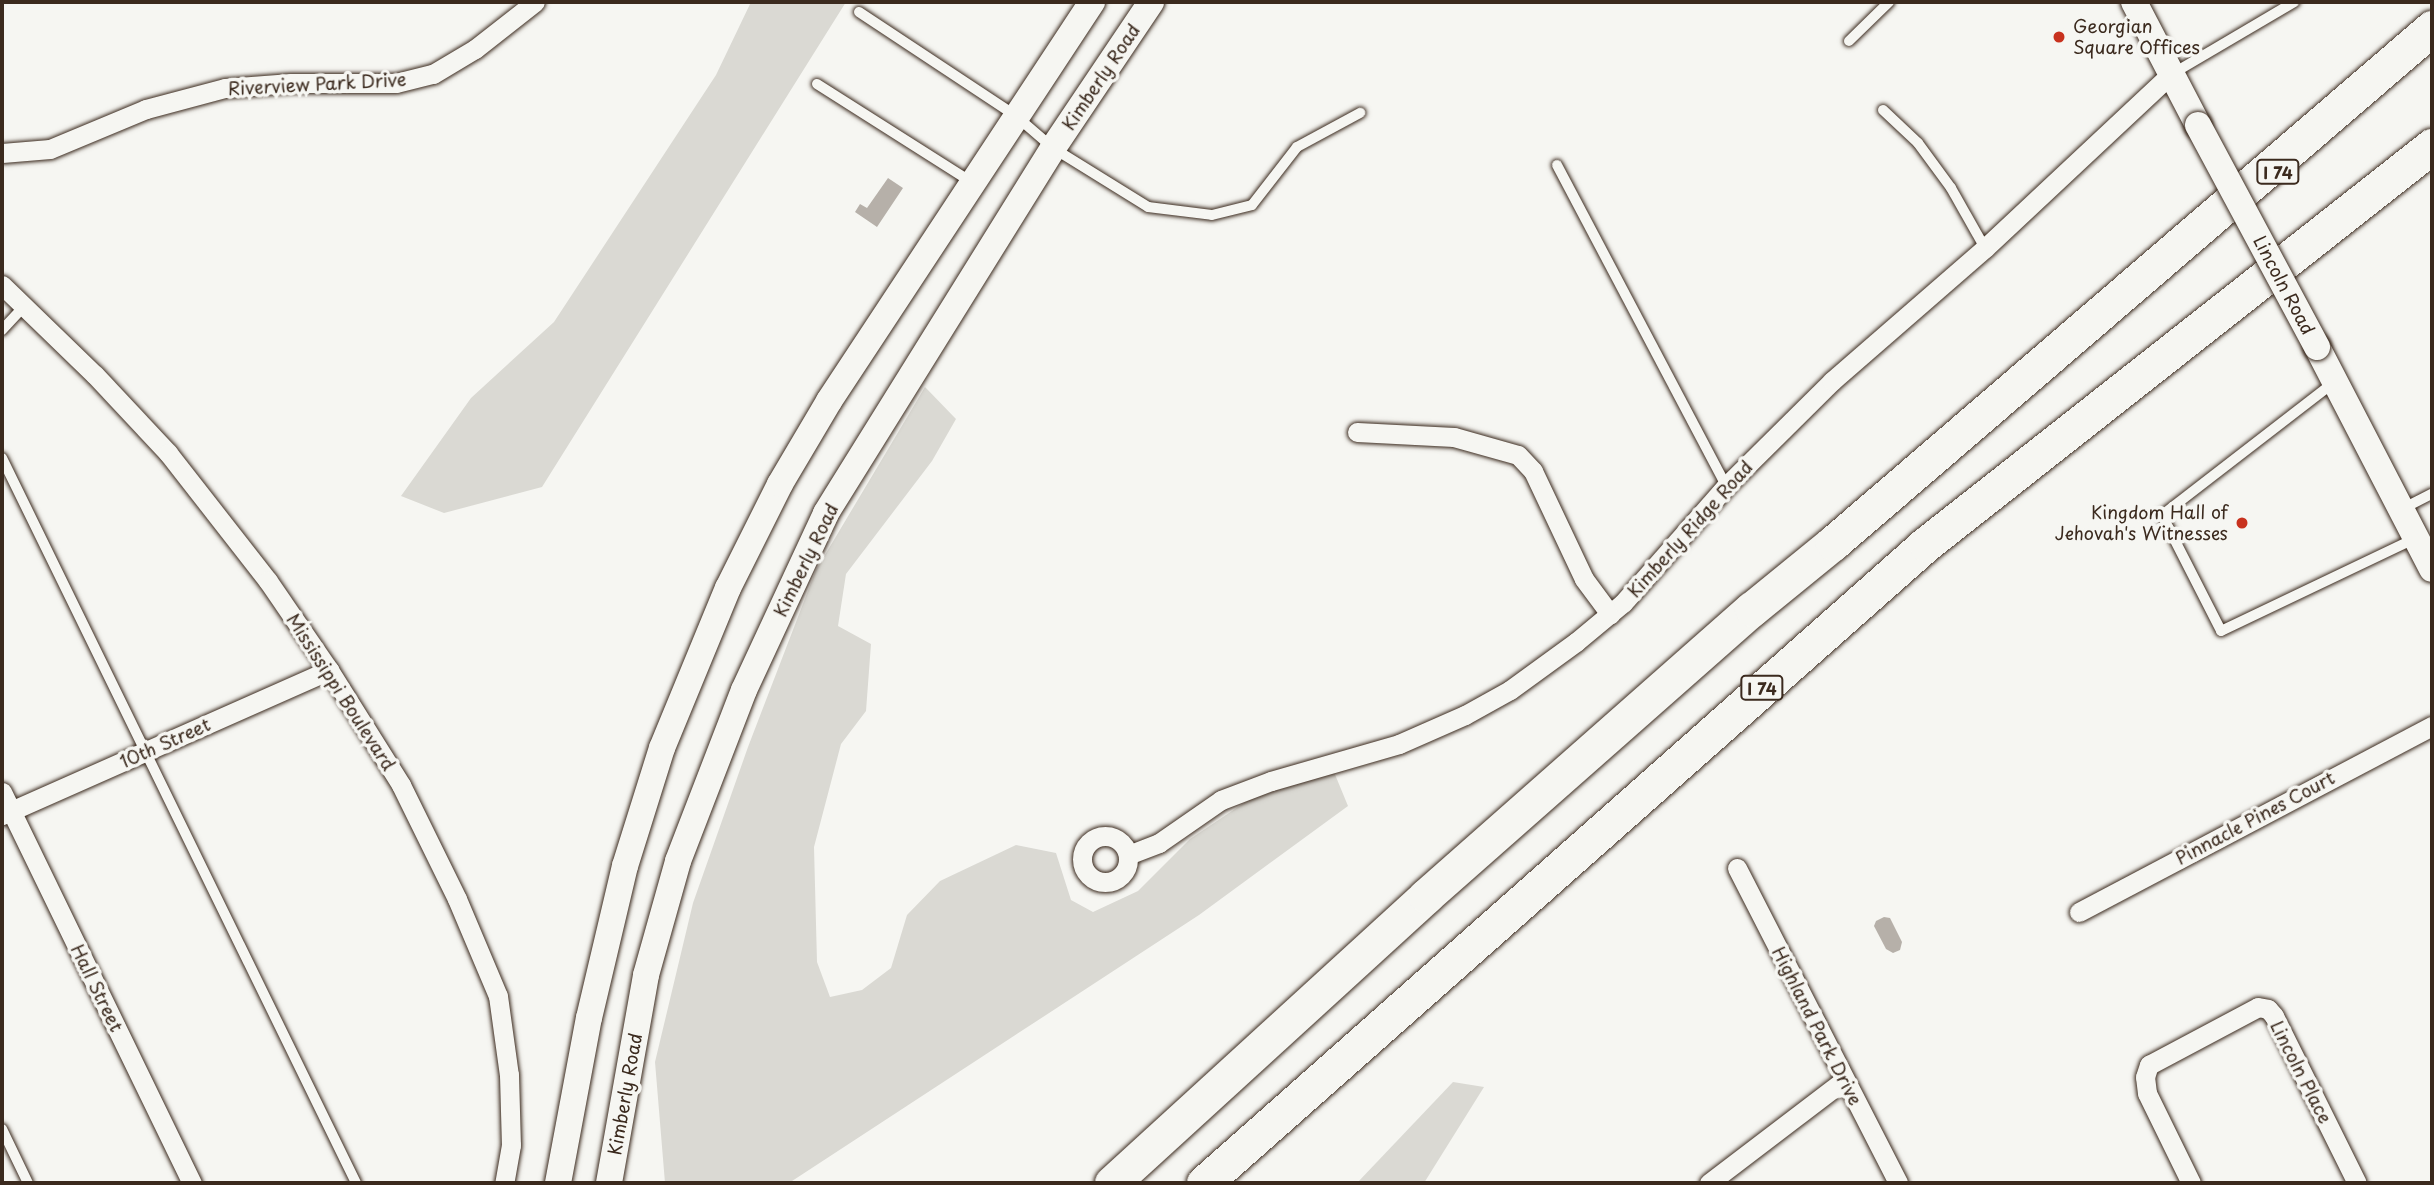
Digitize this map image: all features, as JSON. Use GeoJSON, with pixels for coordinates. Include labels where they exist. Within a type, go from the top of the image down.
{"type":"FeatureCollection","features":[{"type":"Feature","properties":{"kind":"highway"},"geometry":{"type":"LineString","coordinates":[[2124,291],[2432,28]]}},
{"type":"Feature","properties":{"kind":"highway","name":"I 74"},"geometry":{"type":"LineString","coordinates":[[1112,1183],[1426,896],[1711,645],[2124,291],[2432,53]]}},
{"type":"Feature","properties":{"kind":"highway","name":"I 74"},"geometry":{"type":"LineString","coordinates":[[1204,1183],[1926,544],[2432,146]]}},
{"type":"Feature","properties":{"kind":"highway"},"geometry":{"type":"LineString","coordinates":[[2340,217],[2432,170]]}},
{"type":"Feature","properties":{"kind":"main road"},"geometry":{"type":"LineString","coordinates":[[558,1183],[589,1018],[625,866],[684,690],[728,588],[780,484],[829,401],[1092,2]]}},
{"type":"Feature","properties":{"kind":"main road","name":"Kimberly Road"},"geometry":{"type":"LineString","coordinates":[[609,1183],[650,962],[678,861],[744,690],[826,513],[1053,148],[1151,2]]}},
{"type":"Feature","properties":{"kind":"main road","name":"Lincoln Road"},"geometry":{"type":"LineString","coordinates":[[2134,2],[2336,381],[2432,569]]}},
{"type":"Feature","properties":{"kind":"street","name":"Riverview Park Drive"},"geometry":{"type":"LineString","coordinates":[[2,153],[50,149],[146,109],[225,88],[291,83],[396,83],[433,74],[475,49],[535,2]]}},
{"type":"Feature","properties":{"kind":"street","name":"Kimberly Ridge Road"},"geometry":{"type":"LineString","coordinates":[[1128,855],[1158,843],[1221,800],[1271,781],[1399,744],[1465,715],[1510,690],[1610,614],[1726,486],[1832,381],[1985,248],[2171,74]]}},
{"type":"Feature","properties":{"kind":"street","name":"Mississippi Boulevard"},"geometry":{"type":"LineString","coordinates":[[2,285],[95,375],[168,453],[268,581],[329,670],[401,785],[457,899],[498,996],[509,1075],[511,1145],[504,1183]]}},
{"type":"Feature","properties":{"kind":"street"},"geometry":{"type":"LineString","coordinates":[[1357,432],[1454,437],[1518,455],[1533,471],[1584,579],[1610,614]]}},
{"type":"Feature","properties":{"kind":"street","name":"10th Street"},"geometry":{"type":"LineString","coordinates":[[7,813],[329,670]]}},
{"type":"Feature","properties":{"kind":"street","name":"Pinnacle Pines Court"},"geometry":{"type":"LineString","coordinates":[[2078,912],[2432,726]]}},
{"type":"Feature","properties":{"kind":"street","name":"Hall Street"},"geometry":{"type":"LineString","coordinates":[[2,792],[7,813],[192,1183]]}},
{"type":"Feature","properties":{"kind":"street","name":"Highland Park Drive"},"geometry":{"type":"LineString","coordinates":[[1737,868],[1898,1183]]}},
{"type":"Feature","properties":{"kind":"street","name":"Lincoln Place"},"geometry":{"type":"LineString","coordinates":[[2190,1183],[2147,1093],[2145,1077],[2149,1065],[2258,1007],[2267,1009],[2274,1016],[2357,1183]]}},
{"type":"Feature","properties":{"kind":"street"},"geometry":{"type":"LineString","coordinates":[[1709,1183],[1844,1080]]}},
{"type":"Feature","properties":{"kind":"lane"},"geometry":{"type":"LineString","coordinates":[[1849,41],[1889,2]]}},
{"type":"Feature","properties":{"kind":"lane"},"geometry":{"type":"LineString","coordinates":[[2171,74],[2294,2]]}},
{"type":"Feature","properties":{"kind":"lane"},"geometry":{"type":"LineString","coordinates":[[859,12],[1016,116],[1053,148],[1148,207],[1212,215],[1252,205],[1297,147],[1360,113]]}},
{"type":"Feature","properties":{"kind":"lane"},"geometry":{"type":"LineString","coordinates":[[817,84],[972,182]]}},
{"type":"Feature","properties":{"kind":"lane"},"geometry":{"type":"LineString","coordinates":[[1883,110],[1918,144],[1951,188],[1985,248]]}},
{"type":"Feature","properties":{"kind":"lane"},"geometry":{"type":"LineString","coordinates":[[1557,164],[1726,486]]}},
{"type":"Feature","properties":{"kind":"lane"},"geometry":{"type":"LineString","coordinates":[[2,330],[24,306]]}},
{"type":"Feature","properties":{"kind":"lane"},"geometry":{"type":"LineString","coordinates":[[2336,381],[2162,515],[2215,620],[2221,631],[2416,538]]}},
{"type":"Feature","properties":{"kind":"lane"},"geometry":{"type":"LineString","coordinates":[[2,458],[356,1183]]}},
{"type":"Feature","properties":{"kind":"lane"},"geometry":{"type":"LineString","coordinates":[[2402,509],[2432,494]]}},
{"type":"Feature","properties":{"kind":"lane"},"geometry":{"type":"LineString","coordinates":[[2,1129],[28,1183]]}},
{"type":"Feature","properties":{"kind":"shaded area"},"geometry":{"type":"Polygon","coordinates":[[[751,2],[846,2],[542,487],[444,513],[401,496],[471,398],[554,322],[716,75],[751,2]]]}},
{"type":"Feature","properties":{"kind":"shaded area"},"geometry":{"type":"Polygon","coordinates":[[[888,178],[903,188],[877,227],[855,212],[860,204],[867,208],[888,178]]]}},
{"type":"Feature","properties":{"kind":"shaded area"},"geometry":{"type":"Polygon","coordinates":[[[925,387],[956,419],[932,461],[846,574],[838,626],[871,644],[866,711],[841,744],[814,847],[817,962],[830,997],[862,990],[891,968],[907,915],[940,881],[1016,845],[1056,853],[1071,900],[1093,912],[1138,891],[1190,839],[1250,799],[1334,772],[1348,806],[1199,915],[789,1183],[665,1183],[655,1062],[693,903],[748,747],[816,570],[925,387]]]}},
{"type":"Feature","properties":{"kind":"shaded area"},"geometry":{"type":"Polygon","coordinates":[[[1884,917],[1890,918],[1902,942],[1900,950],[1893,953],[1886,949],[1874,926],[1876,921],[1884,917]]]}},
{"type":"Feature","properties":{"kind":"shaded area"},"geometry":{"type":"Polygon","coordinates":[[[1453,1082],[1484,1087],[1424,1183],[1357,1183],[1453,1082]]]}},
{"type":"Feature","properties":{"kind":"place","name":"Georgian Square Offices"},"geometry":{"type":"Point","coordinates":[2059,37]}},
{"type":"Feature","properties":{"kind":"place","name":"Kingdom Hall of Jehovah's Witnesses"},"geometry":{"type":"Point","coordinates":[2242,523]}}]}
